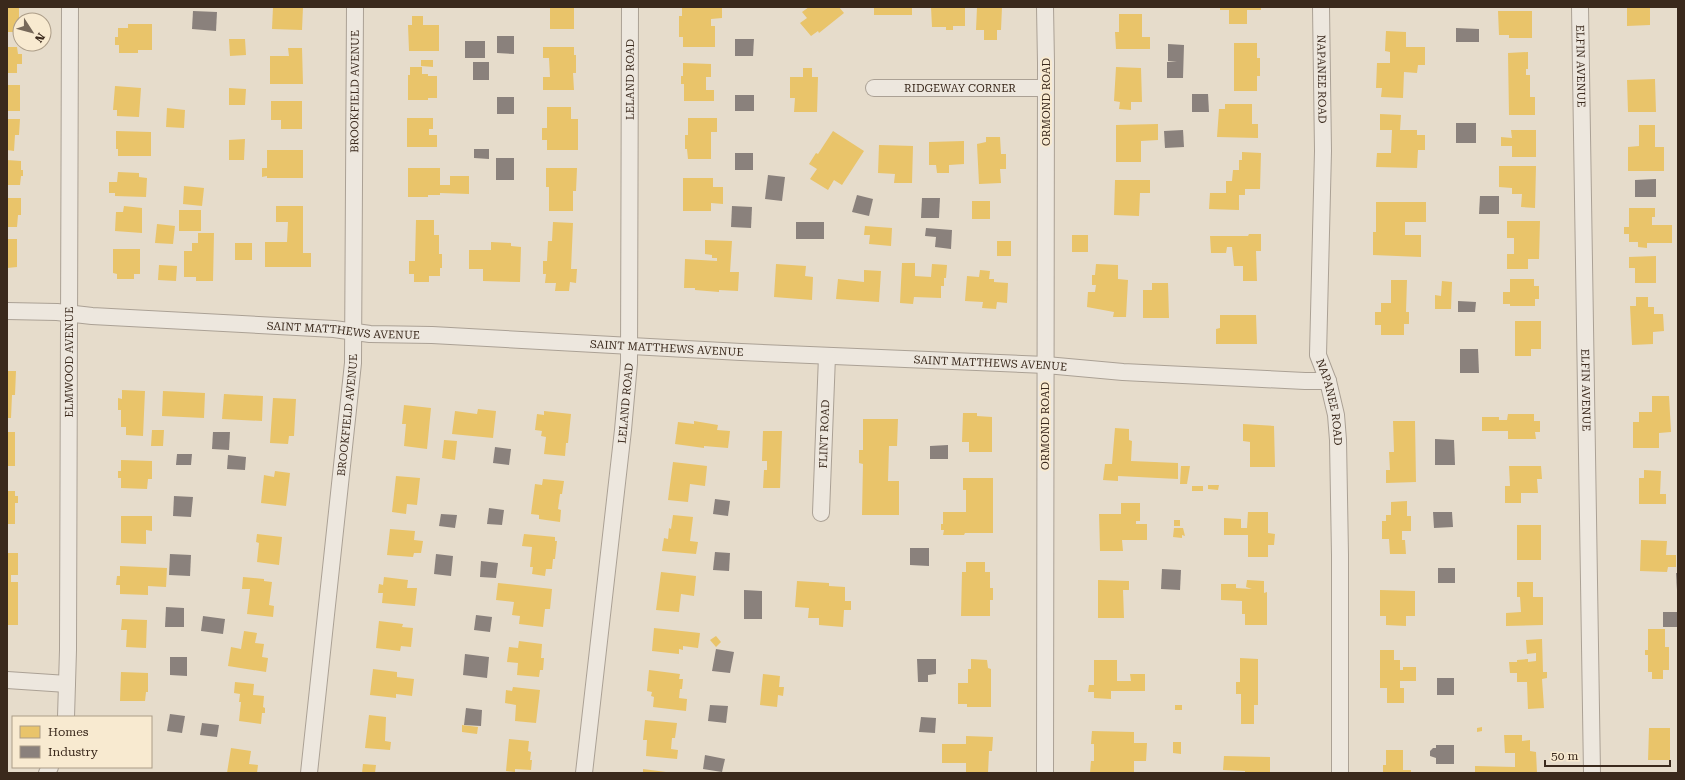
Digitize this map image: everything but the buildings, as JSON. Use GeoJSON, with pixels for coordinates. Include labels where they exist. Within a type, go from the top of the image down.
{"type":"FeatureCollection","features":[{"type":"Feature","properties":{"kind":"street","name":"ELMWOOD AVENUE"},"geometry":{"type":"LineString","coordinates":[[66,716],[70,7]]}},
{"type":"Feature","properties":{"kind":"street","name":"BROOKFIELD AVENUE"},"geometry":{"type":"LineString","coordinates":[[309,773],[353,363],[355,7]]}},
{"type":"Feature","properties":{"kind":"street","name":"LELAND ROAD"},"geometry":{"type":"LineString","coordinates":[[584,773],[623,430],[629,346],[630,7]]}},
{"type":"Feature","properties":{"kind":"street","name":"ORMOND ROAD"},"geometry":{"type":"LineString","coordinates":[[1045,7],[1045,773]]}},
{"type":"Feature","properties":{"kind":"street","name":"NAPANEE ROAD"},"geometry":{"type":"LineString","coordinates":[[1321,7],[1322,151],[1318,355],[1328,381],[1336,415],[1338,440],[1340,563],[1340,773]]}},
{"type":"Feature","properties":{"kind":"street","name":"ELFIN AVENUE"},"geometry":{"type":"LineString","coordinates":[[1580,7],[1592,773]]}},
{"type":"Feature","properties":{"kind":"street","name":"RIDGEWAY CORNER"},"geometry":{"type":"LineString","coordinates":[[874,88],[1046,88]]}},
{"type":"Feature","properties":{"kind":"street","name":"SAINT MATTHEWS AVENUE"},"geometry":{"type":"LineString","coordinates":[[7,311],[68,313],[92,316],[326,329],[370,334],[432,335],[827,356],[1046,365],[1122,372],[1328,381]]}},
{"type":"Feature","properties":{"kind":"street","name":"FLINT ROAD"},"geometry":{"type":"LineString","coordinates":[[821,513],[827,356]]}},
{"type":"Feature","properties":{"kind":"street"},"geometry":{"type":"LineString","coordinates":[[7,680],[67,684]]}}]}
